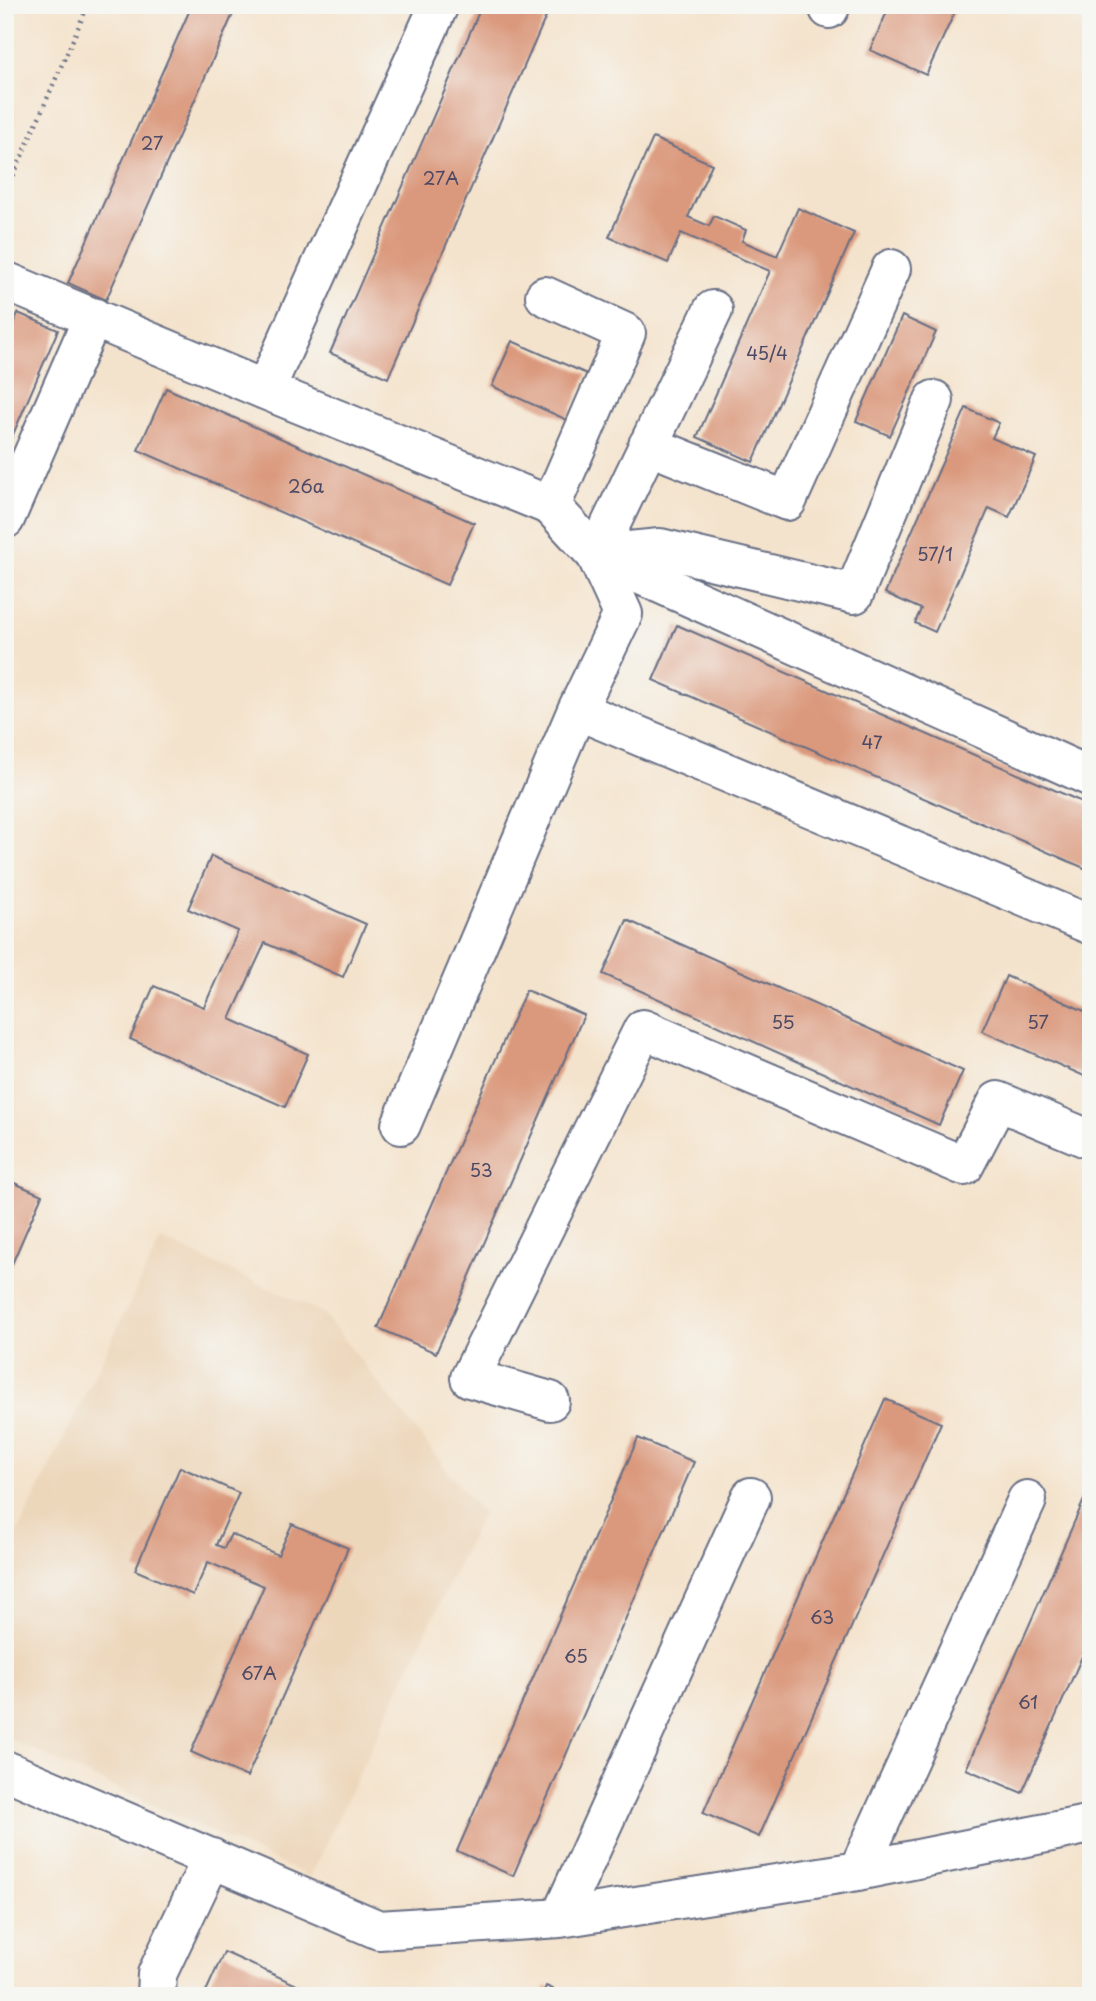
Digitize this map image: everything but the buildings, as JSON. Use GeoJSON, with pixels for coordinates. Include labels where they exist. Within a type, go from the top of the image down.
{"type":"FeatureCollection","features":[{"type":"Feature","properties":{"kind":"lane"},"geometry":{"type":"LineString","coordinates":[[265,390],[439,5]]}},
{"type":"Feature","properties":{"kind":"lane"},"geometry":{"type":"LineString","coordinates":[[648,445],[788,501],[891,270]]}},
{"type":"Feature","properties":{"kind":"lane"},"geometry":{"type":"LineString","coordinates":[[5,281],[551,506],[596,555],[623,614],[577,710],[401,1125]]}},
{"type":"Feature","properties":{"kind":"lane"},"geometry":{"type":"LineString","coordinates":[[545,296],[626,333],[551,506]]}},
{"type":"Feature","properties":{"kind":"lane"},"geometry":{"type":"LineString","coordinates":[[596,555],[713,310]]}},
{"type":"Feature","properties":{"kind":"lane"},"geometry":{"type":"LineString","coordinates":[[5,519],[93,317]]}},
{"type":"Feature","properties":{"kind":"lane"},"geometry":{"type":"LineString","coordinates":[[596,555],[660,548],[855,594],[934,400]]}},
{"type":"Feature","properties":{"kind":"lane"},"geometry":{"type":"LineString","coordinates":[[596,555],[1091,777]]}},
{"type":"Feature","properties":{"kind":"lane"},"geometry":{"type":"LineString","coordinates":[[577,710],[1091,925]]}},
{"type":"Feature","properties":{"kind":"lane"},"geometry":{"type":"LineString","coordinates":[[550,1401],[470,1378],[643,1029],[964,1166],[998,1101],[1091,1140]]}},
{"type":"Feature","properties":{"kind":"lane"},"geometry":{"type":"LineString","coordinates":[[560,1918],[751,1497]]}},
{"type":"Feature","properties":{"kind":"lane"},"geometry":{"type":"LineString","coordinates":[[858,1871],[1027,1500]]}},
{"type":"Feature","properties":{"kind":"lane"},"geometry":{"type":"LineString","coordinates":[[5,1770],[379,1930],[560,1918],[858,1871],[1091,1824]]}},
{"type":"Feature","properties":{"kind":"lane"},"geometry":{"type":"LineString","coordinates":[[156,1996],[158,1974],[212,1858]]}},
{"type":"Feature","properties":{"kind":"path"},"geometry":{"type":"LineString","coordinates":[[5,195],[89,5]]}},
{"type":"Feature","properties":{"kind":"shaded area"},"geometry":{"type":"Polygon","coordinates":[[[161,1239],[323,1313],[482,1514],[310,1877],[5,1737],[5,1567],[10,1548],[161,1239]]]}}]}
